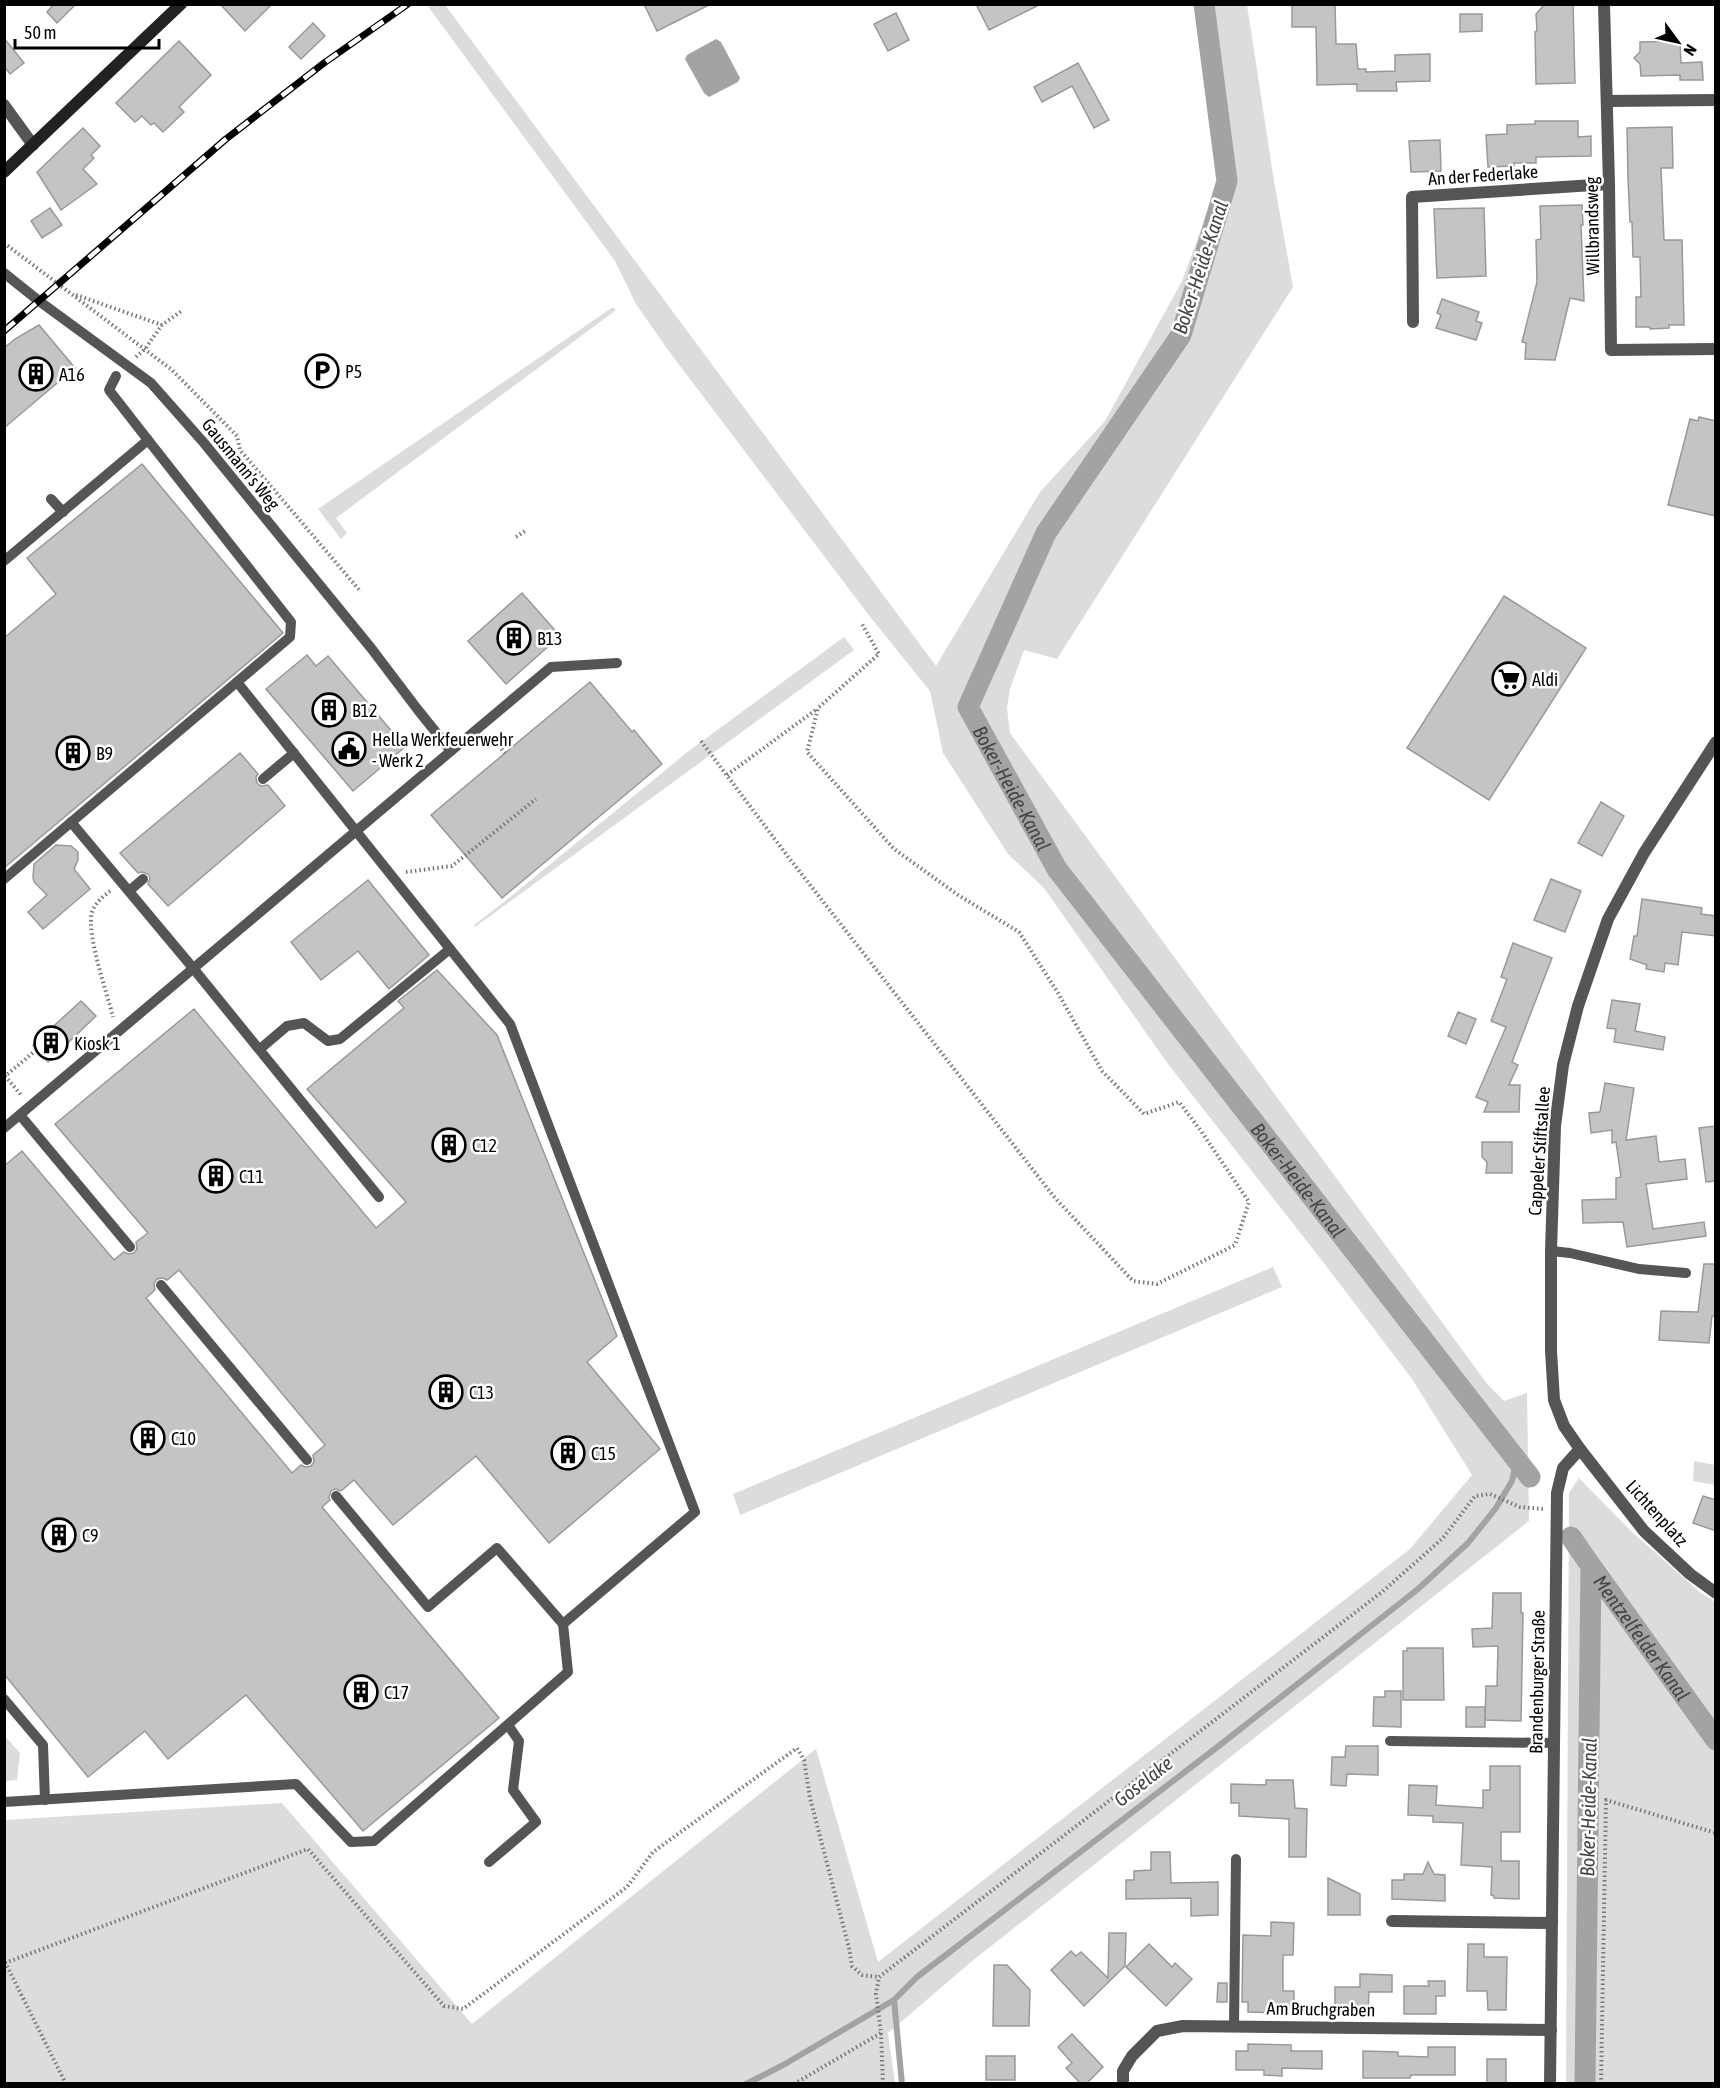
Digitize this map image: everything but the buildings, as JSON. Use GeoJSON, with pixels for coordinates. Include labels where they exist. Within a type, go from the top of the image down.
{"type":"FeatureCollection","features":[{"type":"Feature","properties":{"kind":"main road"},"geometry":{"type":"LineString","coordinates":[[4,172],[181,4]]}},
{"type":"Feature","properties":{"kind":"street","name":"Willbrandsweg"},"geometry":{"type":"LineString","coordinates":[[1604,4],[1610,184],[1611,350],[1716,349]]}},
{"type":"Feature","properties":{"kind":"street"},"geometry":{"type":"LineString","coordinates":[[1607,101],[1716,100]]}},
{"type":"Feature","properties":{"kind":"street"},"geometry":{"type":"LineString","coordinates":[[4,105],[33,145]]}},
{"type":"Feature","properties":{"kind":"street","name":"An der Federlake"},"geometry":{"type":"LineString","coordinates":[[1413,322],[1412,197],[1610,184]]}},
{"type":"Feature","properties":{"kind":"street","name":"Cappeler Stiftsallee"},"geometry":{"type":"LineString","coordinates":[[1580,1449],[1564,1426],[1554,1400],[1551,1370],[1551,1251],[1555,1126],[1563,1065],[1578,1006],[1613,910],[1644,853],[1716,742]]}},
{"type":"Feature","properties":{"kind":"street","name":"Brandenburger Straße"},"geometry":{"type":"LineString","coordinates":[[1550,2084],[1556,1509],[1563,1468],[1580,1449]]}},
{"type":"Feature","properties":{"kind":"street","name":"Lichtenplatz"},"geometry":{"type":"LineString","coordinates":[[1580,1449],[1644,1531],[1690,1574],[1716,1593]]}},
{"type":"Feature","properties":{"kind":"street"},"geometry":{"type":"LineString","coordinates":[[1392,1921],[1552,1923]]}},
{"type":"Feature","properties":{"kind":"street","name":"Am Bruchgraben"},"geometry":{"type":"LineString","coordinates":[[1123,2084],[1123,2071],[1132,2056],[1157,2031],[1183,2026],[1551,2030]]}},
{"type":"Feature","properties":{"kind":"lane","name":"Gausmann's Weg"},"geometry":{"type":"LineString","coordinates":[[4,273],[151,383],[204,443],[371,648],[451,751]]}},
{"type":"Feature","properties":{"kind":"lane"},"geometry":{"type":"LineString","coordinates":[[4,879],[290,637],[291,622],[109,390],[116,376]]}},
{"type":"Feature","properties":{"kind":"lane"},"geometry":{"type":"LineString","coordinates":[[7,555],[63,512],[148,440]]}},
{"type":"Feature","properties":{"kind":"lane"},"geometry":{"type":"LineString","coordinates":[[51,499],[63,512]]}},
{"type":"Feature","properties":{"kind":"lane"},"geometry":{"type":"LineString","coordinates":[[4,1128],[551,666],[616,663]]}},
{"type":"Feature","properties":{"kind":"lane"},"geometry":{"type":"LineString","coordinates":[[237,682],[510,1024],[695,1512],[563,1624]]}},
{"type":"Feature","properties":{"kind":"lane"},"geometry":{"type":"LineString","coordinates":[[263,779],[294,753]]}},
{"type":"Feature","properties":{"kind":"lane"},"geometry":{"type":"LineString","coordinates":[[71,822],[194,968],[379,1197]]}},
{"type":"Feature","properties":{"kind":"lane"},"geometry":{"type":"LineString","coordinates":[[129,891],[143,879]]}},
{"type":"Feature","properties":{"kind":"lane"},"geometry":{"type":"LineString","coordinates":[[260,1049],[287,1026],[304,1023],[328,1041],[340,1039],[450,949]]}},
{"type":"Feature","properties":{"kind":"lane"},"geometry":{"type":"LineString","coordinates":[[20,1115],[130,1247]]}},
{"type":"Feature","properties":{"kind":"lane"},"geometry":{"type":"LineString","coordinates":[[1551,1251],[1639,1269],[1686,1273]]}},
{"type":"Feature","properties":{"kind":"lane"},"geometry":{"type":"LineString","coordinates":[[161,1285],[307,1460]]}},
{"type":"Feature","properties":{"kind":"lane"},"geometry":{"type":"LineString","coordinates":[[4,1802],[296,1784],[351,1842],[374,1840],[568,1671],[563,1624],[497,1548],[428,1607],[336,1496]]}},
{"type":"Feature","properties":{"kind":"lane"},"geometry":{"type":"LineString","coordinates":[[4,1699],[43,1745],[45,1800]]}},
{"type":"Feature","properties":{"kind":"lane"},"geometry":{"type":"LineString","coordinates":[[489,1862],[536,1822],[513,1790],[519,1741],[508,1725]]}},
{"type":"Feature","properties":{"kind":"lane"},"geometry":{"type":"LineString","coordinates":[[1390,1741],[1555,1743]]}},
{"type":"Feature","properties":{"kind":"lane"},"geometry":{"type":"LineString","coordinates":[[1234,2026],[1236,1859]]}},
{"type":"Feature","properties":{"kind":"path"},"geometry":{"type":"LineString","coordinates":[[72,294],[162,326]]}},
{"type":"Feature","properties":{"kind":"path"},"geometry":{"type":"LineString","coordinates":[[128,365],[145,349],[162,326],[183,310]]}},
{"type":"Feature","properties":{"kind":"path"},"geometry":{"type":"LineString","coordinates":[[516,537],[525,531]]}},
{"type":"Feature","properties":{"kind":"path"},"geometry":{"type":"LineString","coordinates":[[726,774],[818,708],[879,654],[862,624]]}},
{"type":"Feature","properties":{"kind":"path"},"geometry":{"type":"LineString","coordinates":[[701,741],[789,858],[1055,1198],[1133,1281],[1157,1284],[1235,1245],[1249,1202],[1179,1102],[1144,1114],[1102,1071],[1058,993],[1019,932],[958,895],[894,849],[807,752],[818,708]]}},
{"type":"Feature","properties":{"kind":"path"},"geometry":{"type":"LineString","coordinates":[[481,725],[505,753]]}},
{"type":"Feature","properties":{"kind":"path"},"geometry":{"type":"LineString","coordinates":[[390,874],[452,866],[536,800]]}},
{"type":"Feature","properties":{"kind":"path"},"geometry":{"type":"LineString","coordinates":[[117,1033],[92,937],[92,914],[96,904],[121,882]]}},
{"type":"Feature","properties":{"kind":"path"},"geometry":{"type":"LineString","coordinates":[[31,1106],[5,1076],[35,1051]]}},
{"type":"Feature","properties":{"kind":"path"},"geometry":{"type":"LineString","coordinates":[[882,2084],[882,2033],[876,1994],[879,1977],[1382,1592],[1443,1538],[1475,1496],[1490,1494],[1520,1507],[1556,1509]]}},
{"type":"Feature","properties":{"kind":"path"},"geometry":{"type":"LineString","coordinates":[[66,2084],[5,1962],[308,1849],[444,2006],[463,2009],[627,1887],[653,1852],[797,1748],[804,1760],[810,1798],[852,1966],[862,1975],[879,1977]]}},
{"type":"Feature","properties":{"kind":"path"},"geometry":{"type":"LineString","coordinates":[[1601,2084],[1606,1800],[1716,1833]]}},
{"type":"Feature","properties":{"kind":"path"},"geometry":{"type":"LineString","coordinates":[[794,2084],[882,2033]]}},
{"type":"Feature","properties":{"kind":"shaded area"},"geometry":{"type":"Polygon","coordinates":[[[427,5],[445,5],[936,666],[1040,492],[1105,421],[1182,281],[1221,176],[1194,5],[1247,5],[1293,287],[1057,659],[1024,650],[1010,689],[1007,708],[1010,733],[1488,1385],[1504,1401],[1527,1393],[1529,1521],[971,1962],[888,2033],[895,2083],[5,2083],[5,1820],[282,1803],[472,2024],[816,1749],[878,1962],[1410,1549],[1472,1475],[1412,1379],[1168,1064],[1044,888],[1008,854],[943,753],[930,691],[871,618],[668,350],[636,304],[615,261],[427,5]]]}},
{"type":"Feature","properties":{"kind":"shaded area"},"geometry":{"type":"Polygon","coordinates":[[[716,39],[721,42],[740,78],[738,82],[709,97],[704,93],[685,59],[687,55],[716,39]]]}},
{"type":"Feature","properties":{"kind":"shaded area"},"geometry":{"type":"Polygon","coordinates":[[[613,307],[616,310],[336,518],[347,533],[341,539],[318,509],[613,307]]]}},
{"type":"Feature","properties":{"kind":"shaded area"},"geometry":{"type":"Polygon","coordinates":[[[844,637],[854,650],[475,927],[474,925],[690,750],[844,637]]]}},
{"type":"Feature","properties":{"kind":"shaded area"},"geometry":{"type":"Polygon","coordinates":[[[1273,1267],[1282,1287],[740,1515],[733,1494],[1273,1267]]]}},
{"type":"Feature","properties":{"kind":"shaded area"},"geometry":{"type":"Polygon","coordinates":[[[1694,1461],[1715,1465],[1715,1485],[1693,1481],[1694,1461]]]}},
{"type":"Feature","properties":{"kind":"shaded area"},"geometry":{"type":"Polygon","coordinates":[[[1579,1478],[1632,1532],[1701,1593],[1715,1602],[1715,2083],[1566,2083],[1569,1493],[1579,1478]]]}},
{"type":"Feature","properties":{"kind":"shaded area"},"geometry":{"type":"Polygon","coordinates":[[[4,1735],[20,1753],[17,1780],[5,1781],[4,1735]]]}},
{"type":"Feature","properties":{"kind":"waterway","name":"Boker-Heide-Kanal"},"geometry":{"type":"LineString","coordinates":[[1204,4],[1227,181],[1181,335],[1046,533],[968,707],[1057,869],[1530,1477]]}},
{"type":"Feature","properties":{"kind":"waterway","name":"Goselake"},"geometry":{"type":"LineString","coordinates":[[746,2084],[785,2064],[894,2000],[917,1977],[1220,1745],[1418,1589],[1468,1543],[1496,1508],[1512,1481],[1517,1459]]}},
{"type":"Feature","properties":{"kind":"waterway","name":"Boker-Heide-Kanal"},"geometry":{"type":"LineString","coordinates":[[1571,1537],[1591,1566],[1585,2084]]}},
{"type":"Feature","properties":{"kind":"waterway","name":"Mentzelfelder Kanal"},"geometry":{"type":"LineString","coordinates":[[1591,1566],[1716,1740]]}},
{"type":"Feature","properties":{"kind":"waterway"},"geometry":{"type":"LineString","coordinates":[[894,2000],[902,2084]]}},
{"type":"Feature","properties":{"kind":"railway"},"geometry":{"type":"LineString","coordinates":[[4,331],[226,139],[324,63],[408,4]]}},
{"type":"Feature","properties":{"kind":"place","name":"P5"},"geometry":{"type":"Point","coordinates":[322,371]}},
{"type":"Feature","properties":{"kind":"place","name":"A16"},"geometry":{"type":"Point","coordinates":[36,374]}},
{"type":"Feature","properties":{"kind":"place","name":"B13"},"geometry":{"type":"Point","coordinates":[514,638]}},
{"type":"Feature","properties":{"kind":"place","name":"Aldi"},"geometry":{"type":"Point","coordinates":[1509,679]}},
{"type":"Feature","properties":{"kind":"place","name":"B12"},"geometry":{"type":"Point","coordinates":[329,710]}},
{"type":"Feature","properties":{"kind":"place","name":"Hella Werkfeuerwehr - Werk 2"},"geometry":{"type":"Point","coordinates":[349,749]}},
{"type":"Feature","properties":{"kind":"place","name":"B9"},"geometry":{"type":"Point","coordinates":[73,753]}},
{"type":"Feature","properties":{"kind":"place","name":"Kiosk 1"},"geometry":{"type":"Point","coordinates":[51,1043]}},
{"type":"Feature","properties":{"kind":"place","name":"C12"},"geometry":{"type":"Point","coordinates":[449,1145]}},
{"type":"Feature","properties":{"kind":"place","name":"C11"},"geometry":{"type":"Point","coordinates":[216,1176]}},
{"type":"Feature","properties":{"kind":"place","name":"C13"},"geometry":{"type":"Point","coordinates":[446,1392]}},
{"type":"Feature","properties":{"kind":"place","name":"C10"},"geometry":{"type":"Point","coordinates":[148,1438]}},
{"type":"Feature","properties":{"kind":"place","name":"C15"},"geometry":{"type":"Point","coordinates":[568,1453]}},
{"type":"Feature","properties":{"kind":"place","name":"C9"},"geometry":{"type":"Point","coordinates":[59,1535]}},
{"type":"Feature","properties":{"kind":"place","name":"C17"},"geometry":{"type":"Point","coordinates":[361,1692]}}]}
